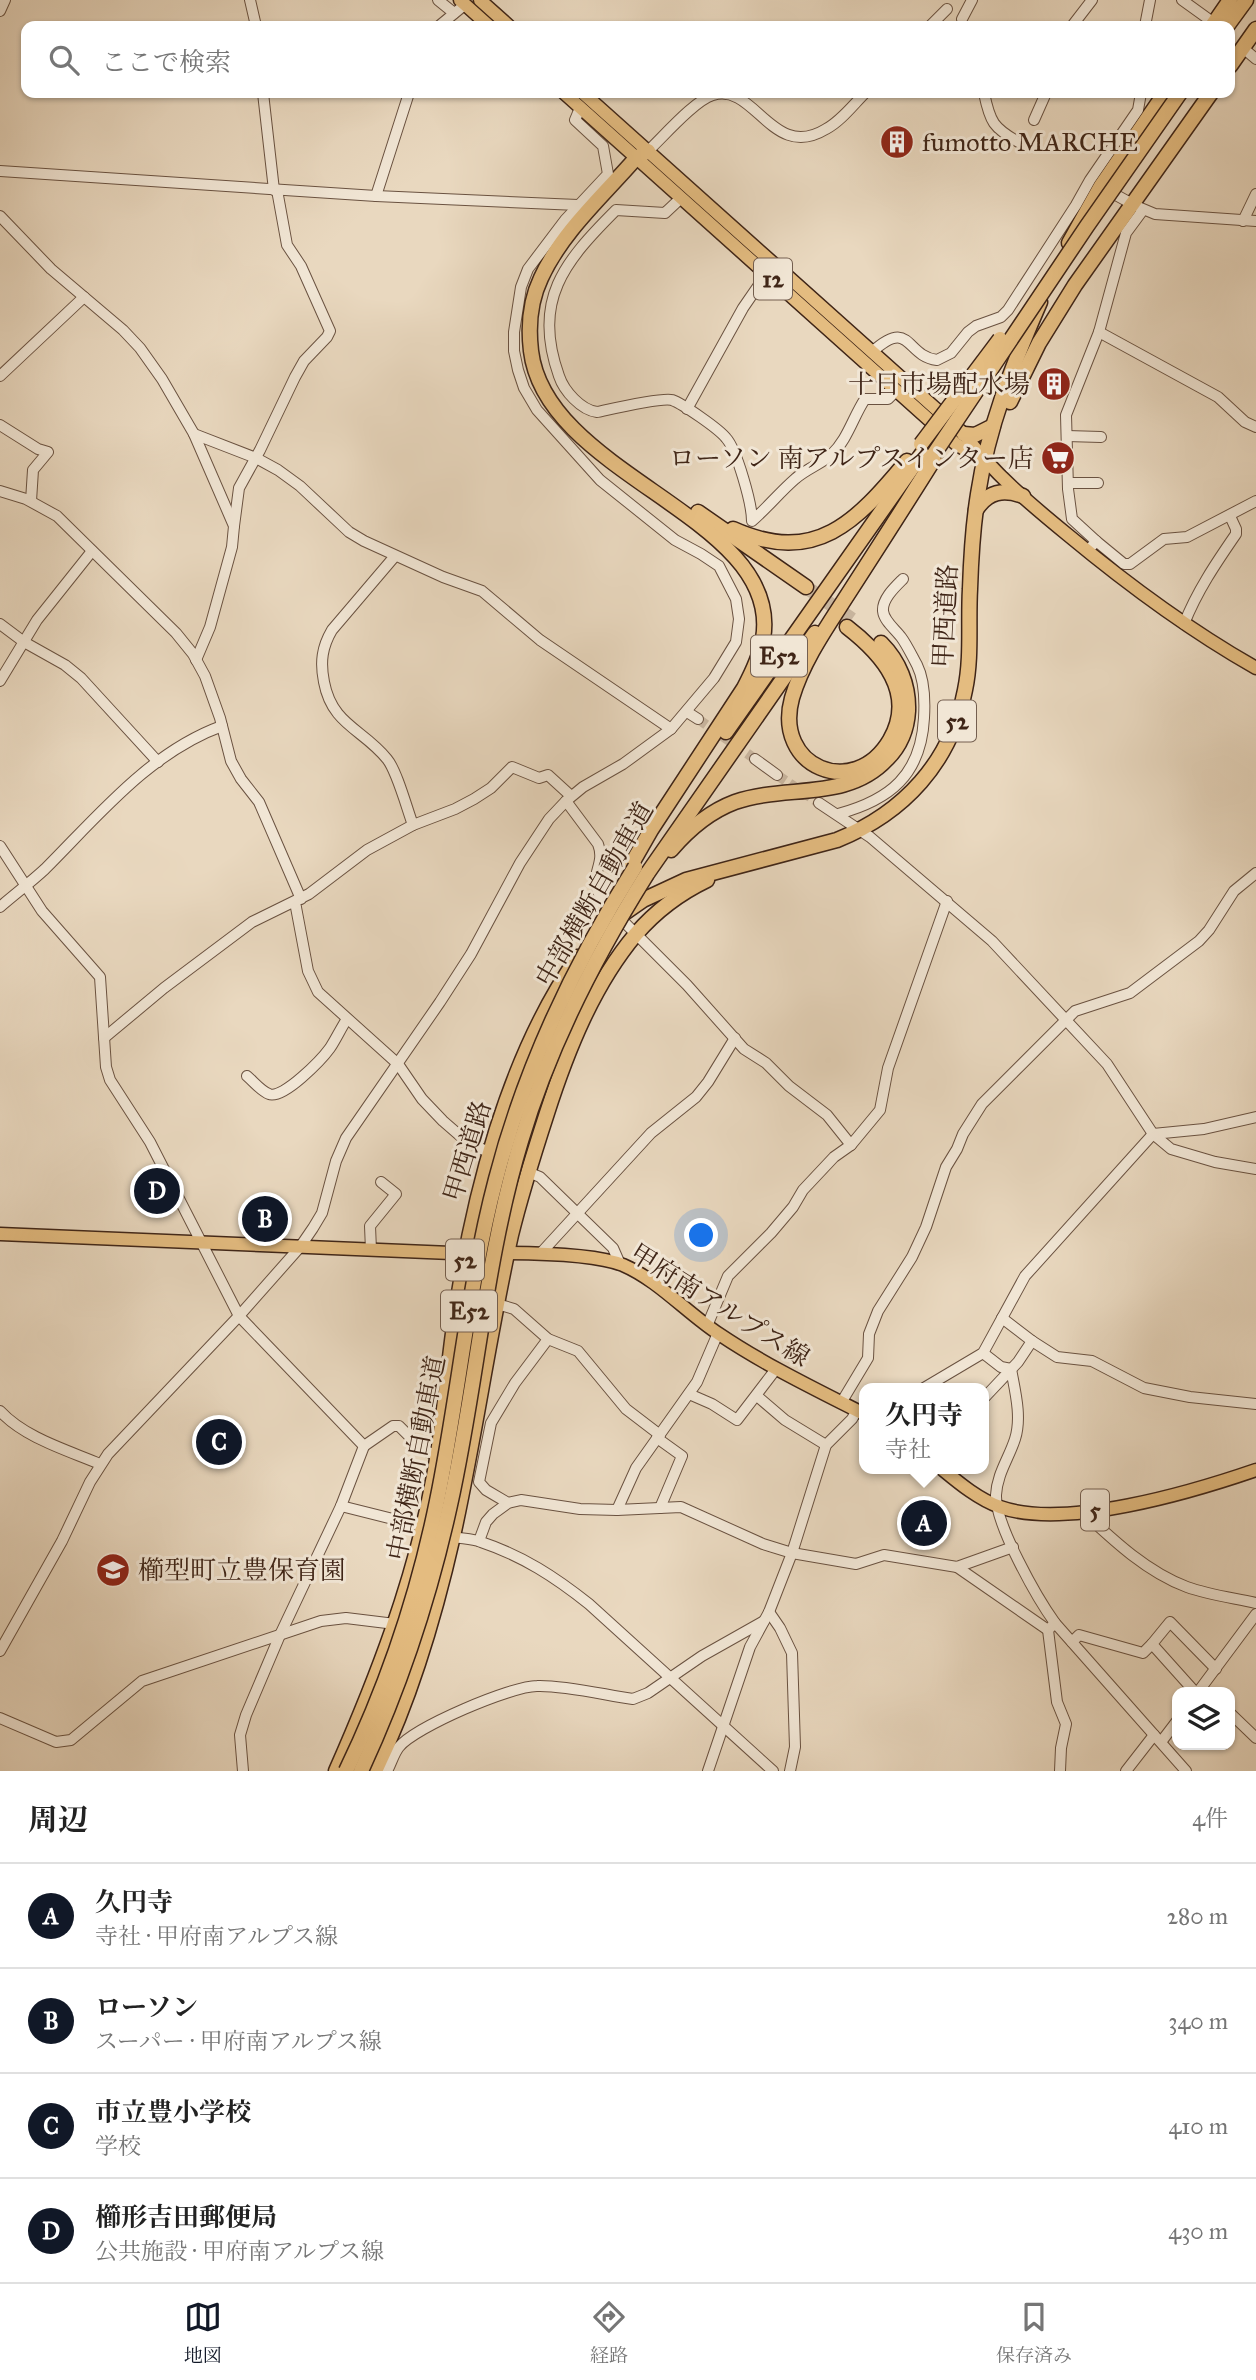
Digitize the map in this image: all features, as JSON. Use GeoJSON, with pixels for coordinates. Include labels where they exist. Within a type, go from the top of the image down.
{"type":"FeatureCollection","features":[{"type":"Feature","properties":{"kind":"highway"},"geometry":{"type":"LineString","coordinates":[[1220,21],[1230,0]]}},
{"type":"Feature","properties":{"kind":"highway"},"geometry":{"type":"LineString","coordinates":[[1222,21],[1246,0]]}},
{"type":"Feature","properties":{"kind":"highway"},"geometry":{"type":"LineString","coordinates":[[1235,55],[1256,29]]}},
{"type":"Feature","properties":{"kind":"highway","name":"甲西道路"},"geometry":{"type":"LineString","coordinates":[[336,1771],[364,1708],[395,1624],[423,1525],[437,1456],[471,1224],[491,1153],[526,1051],[550,999],[579,955],[619,916],[643,900],[686,880],[837,840],[861,831],[903,802],[937,763],[958,717],[965,689],[976,510],[993,426],[1042,299],[1096,183],[1161,98]]}},
{"type":"Feature","properties":{"kind":"highway","name":"中部横断自動車道"},"geometry":{"type":"LineString","coordinates":[[929,450],[972,396],[1177,98]]}},
{"type":"Feature","properties":{"kind":"highway","name":"甲西道路"},"geometry":{"type":"LineString","coordinates":[[985,461],[1039,343],[1075,285],[1138,207],[1208,98]]}},
{"type":"Feature","properties":{"kind":"highway"},"geometry":{"type":"LineString","coordinates":[[642,158],[569,246],[557,263],[541,299],[538,316],[539,354],[550,389],[571,418],[610,450],[703,521],[803,591]]}},
{"type":"Feature","properties":{"kind":"highway","name":"中部横断自動車道"},"geometry":{"type":"LineString","coordinates":[[346,1771],[384,1681],[427,1545],[442,1476],[476,1267],[488,1211],[508,1135],[557,1007],[600,922],[798,657],[929,450],[1087,226]]}},
{"type":"Feature","properties":{"kind":"highway"},"geometry":{"type":"LineString","coordinates":[[964,434],[975,435],[993,426]]}},
{"type":"Feature","properties":{"kind":"highway"},"geometry":{"type":"LineString","coordinates":[[703,521],[776,542],[791,544],[819,538],[833,533],[863,510],[929,450]]}},
{"type":"Feature","properties":{"kind":"highway"},"geometry":{"type":"LineString","coordinates":[[641,870],[719,810],[751,797],[849,784],[878,768],[900,743],[907,721],[908,695],[904,678],[897,662],[885,647],[850,624],[889,668],[898,698],[898,713],[890,740],[870,762],[859,769],[834,772],[811,763],[796,746],[789,724],[789,712],[796,688],[829,624],[929,450]]}},
{"type":"Feature","properties":{"kind":"highway"},"geometry":{"type":"LineString","coordinates":[[976,510],[983,500],[994,494],[1008,492],[1023,496]]}},
{"type":"Feature","properties":{"kind":"highway"},"geometry":{"type":"LineString","coordinates":[[641,870],[651,830],[744,688],[754,669],[763,638],[762,606],[750,578],[703,521]]}},
{"type":"Feature","properties":{"kind":"highway","name":"甲西道路"},"geometry":{"type":"LineString","coordinates":[[374,1771],[419,1660],[453,1537],[508,1253],[528,1172],[556,1085],[574,1041],[604,981],[636,933],[679,896],[719,874],[754,862]]}},
{"type":"Feature","properties":{"kind":"highway","name":"中部横断自動車道"},"geometry":{"type":"LineString","coordinates":[[361,1771],[396,1687],[440,1547],[453,1492],[498,1230],[521,1140],[560,1036],[641,870]]}},
{"type":"Feature","properties":{"kind":"main road"},"geometry":{"type":"LineString","coordinates":[[480,0],[505,21]]}},
{"type":"Feature","properties":{"kind":"main road"},"geometry":{"type":"LineString","coordinates":[[457,5],[480,21]]}},
{"type":"Feature","properties":{"kind":"main road","name":"12"},"geometry":{"type":"LineString","coordinates":[[569,98],[872,352],[964,434],[985,461],[1087,551],[1184,624],[1256,668]]}},
{"type":"Feature","properties":{"kind":"main road","name":"12"},"geometry":{"type":"LineString","coordinates":[[588,98],[681,198],[770,268],[956,444],[985,461]]}},
{"type":"Feature","properties":{"kind":"main road","name":"甲府南アルプス線"},"geometry":{"type":"LineString","coordinates":[[0,1234],[466,1254],[540,1254],[599,1259],[620,1264],[643,1276],[712,1329],[776,1369],[859,1411]]}},
{"type":"Feature","properties":{"kind":"main road","name":"5"},"geometry":{"type":"LineString","coordinates":[[948,1474],[997,1506],[1023,1513],[1083,1512],[1174,1496],[1256,1470]]}},
{"type":"Feature","properties":{"kind":"street"},"geometry":{"type":"LineString","coordinates":[[0,10],[5,0]]}},
{"type":"Feature","properties":{"kind":"street"},"geometry":{"type":"LineString","coordinates":[[250,0],[255,21]]}},
{"type":"Feature","properties":{"kind":"street"},"geometry":{"type":"LineString","coordinates":[[438,0],[457,5],[443,21]]}},
{"type":"Feature","properties":{"kind":"street"},"geometry":{"type":"LineString","coordinates":[[486,0],[506,21]]}},
{"type":"Feature","properties":{"kind":"street"},"geometry":{"type":"LineString","coordinates":[[962,19],[972,0]]}},
{"type":"Feature","properties":{"kind":"street"},"geometry":{"type":"LineString","coordinates":[[1076,21],[1092,0]]}},
{"type":"Feature","properties":{"kind":"street"},"geometry":{"type":"LineString","coordinates":[[1146,21],[1150,0]]}},
{"type":"Feature","properties":{"kind":"street"},"geometry":{"type":"LineString","coordinates":[[1182,0],[1212,21]]}},
{"type":"Feature","properties":{"kind":"street"},"geometry":{"type":"LineString","coordinates":[[937,21],[947,9]]}},
{"type":"Feature","properties":{"kind":"street"},"geometry":{"type":"LineString","coordinates":[[1235,55],[1256,59]]}},
{"type":"Feature","properties":{"kind":"street"},"geometry":{"type":"LineString","coordinates":[[196,660],[211,627],[232,547],[239,488],[304,361],[330,331],[301,266],[287,246],[275,190],[264,98]]}},
{"type":"Feature","properties":{"kind":"street"},"geometry":{"type":"LineString","coordinates":[[376,196],[407,98]]}},
{"type":"Feature","properties":{"kind":"street"},"geometry":{"type":"LineString","coordinates":[[642,158],[706,98]]}},
{"type":"Feature","properties":{"kind":"street"},"geometry":{"type":"LineString","coordinates":[[739,98],[773,128],[782,133],[802,137],[814,135],[834,125],[860,98]]}},
{"type":"Feature","properties":{"kind":"street"},"geometry":{"type":"LineString","coordinates":[[985,98],[993,125],[1020,143]]}},
{"type":"Feature","properties":{"kind":"street"},"geometry":{"type":"LineString","coordinates":[[1034,120],[1044,98]]}},
{"type":"Feature","properties":{"kind":"street"},"geometry":{"type":"LineString","coordinates":[[872,352],[890,338],[898,337],[925,356],[937,360],[951,353],[968,331],[1001,317],[1096,183],[1138,110],[1140,98]]}},
{"type":"Feature","properties":{"kind":"street"},"geometry":{"type":"LineString","coordinates":[[0,1651],[62,1541],[100,1464],[300,1247],[322,1213],[336,1161],[346,1138],[471,954],[534,840],[569,799],[649,747],[671,729],[714,678],[736,642],[739,619],[736,598],[723,563],[675,540],[600,481],[537,410],[524,388],[514,351],[515,321],[521,287],[528,269],[578,205],[608,174],[603,146],[575,120],[580,108]]}},
{"type":"Feature","properties":{"kind":"street"},"geometry":{"type":"LineString","coordinates":[[0,171],[376,196],[578,205]]}},
{"type":"Feature","properties":{"kind":"street"},"geometry":{"type":"LineString","coordinates":[[1096,183],[1138,207],[1170,216],[1256,221]]}},
{"type":"Feature","properties":{"kind":"street"},"geometry":{"type":"LineString","coordinates":[[1243,221],[1256,194]]}},
{"type":"Feature","properties":{"kind":"street"},"geometry":{"type":"LineString","coordinates":[[681,198],[665,213],[616,210],[584,245],[560,277],[553,296],[548,326],[549,342],[562,385],[587,410],[597,412],[670,399],[687,409],[726,438],[733,449],[752,510],[751,523],[793,480],[810,466],[831,455],[850,431],[856,412],[865,399],[888,399],[897,391]]}},
{"type":"Feature","properties":{"kind":"street"},"geometry":{"type":"LineString","coordinates":[[1138,207],[1126,233],[1099,332],[1066,415],[1072,519],[1124,564],[1130,564],[1164,539],[1187,537],[1256,500]]}},
{"type":"Feature","properties":{"kind":"street"},"geometry":{"type":"LineString","coordinates":[[0,216],[51,269],[123,330],[140,348],[162,379],[194,434],[234,526]]}},
{"type":"Feature","properties":{"kind":"street"},"geometry":{"type":"LineString","coordinates":[[687,409],[743,308],[770,268]]}},
{"type":"Feature","properties":{"kind":"street"},"geometry":{"type":"LineString","coordinates":[[0,376],[84,297]]}},
{"type":"Feature","properties":{"kind":"street"},"geometry":{"type":"LineString","coordinates":[[1099,332],[1218,397],[1245,422],[1256,427]]}},
{"type":"Feature","properties":{"kind":"street"},"geometry":{"type":"LineString","coordinates":[[0,425],[38,449],[48,452],[33,470],[31,502]]}},
{"type":"Feature","properties":{"kind":"street"},"geometry":{"type":"LineString","coordinates":[[194,434],[256,458],[278,470],[300,486],[349,532],[395,556],[482,591],[540,640],[671,729]]}},
{"type":"Feature","properties":{"kind":"street"},"geometry":{"type":"LineString","coordinates":[[1067,436],[1101,437]]}},
{"type":"Feature","properties":{"kind":"street"},"geometry":{"type":"LineString","coordinates":[[1068,482],[1098,483]]}},
{"type":"Feature","properties":{"kind":"street"},"geometry":{"type":"LineString","coordinates":[[0,491],[31,502],[57,516],[176,633],[205,676],[232,761],[241,779],[259,802],[298,900],[312,982],[317,992],[398,1063],[422,1099],[443,1121],[466,1141],[491,1153]]}},
{"type":"Feature","properties":{"kind":"street"},"geometry":{"type":"LineString","coordinates":[[1184,624],[1212,569],[1236,534],[1230,516]]}},
{"type":"Feature","properties":{"kind":"street"},"geometry":{"type":"LineString","coordinates":[[1087,551],[1096,541]]}},
{"type":"Feature","properties":{"kind":"street"},"geometry":{"type":"LineString","coordinates":[[0,681],[37,620],[92,551]]}},
{"type":"Feature","properties":{"kind":"street"},"geometry":{"type":"LineString","coordinates":[[395,556],[332,630],[321,655],[322,672],[333,709],[388,760],[413,825]]}},
{"type":"Feature","properties":{"kind":"street"},"geometry":{"type":"LineString","coordinates":[[838,814],[865,806],[889,792],[911,769],[918,757],[925,707],[919,669],[902,639],[883,615],[883,606],[902,579]]}},
{"type":"Feature","properties":{"kind":"street"},"geometry":{"type":"LineString","coordinates":[[0,624],[81,678],[158,762]]}},
{"type":"Feature","properties":{"kind":"street"},"geometry":{"type":"LineString","coordinates":[[687,712],[698,719]]}},
{"type":"Feature","properties":{"kind":"street"},"geometry":{"type":"LineString","coordinates":[[2,904],[41,872],[117,796],[158,762],[198,735],[222,726]]}},
{"type":"Feature","properties":{"kind":"street"},"geometry":{"type":"LineString","coordinates":[[755,759],[777,775]]}},
{"type":"Feature","properties":{"kind":"street"},"geometry":{"type":"LineString","coordinates":[[104,1038],[235,933],[298,900],[367,850],[413,825],[474,799],[491,788],[512,767],[539,778],[548,775],[569,799],[597,844],[601,859],[594,878],[603,901],[688,985],[744,1049],[766,1063],[789,1086],[828,1115],[851,1145]]}},
{"type":"Feature","properties":{"kind":"street"},"geometry":{"type":"LineString","coordinates":[[819,803],[861,831],[992,941],[1107,1064],[1153,1134],[1171,1149],[1215,1162],[1256,1169]]}},
{"type":"Feature","properties":{"kind":"street"},"geometry":{"type":"LineString","coordinates":[[0,846],[42,911],[100,977],[106,1067],[110,1080],[150,1142],[239,1316],[364,1446]]}},
{"type":"Feature","properties":{"kind":"street"},"geometry":{"type":"LineString","coordinates":[[841,1403],[868,1358],[869,1334],[878,1311],[912,1257],[926,1227],[946,1167],[982,1104],[1075,1011],[1130,993],[1199,941],[1234,891],[1256,873]]}},
{"type":"Feature","properties":{"kind":"street"},"geometry":{"type":"LineString","coordinates":[[617,1510],[636,1468],[697,1382],[728,1276],[778,1224],[811,1182],[834,1157],[851,1145],[880,1110],[888,1068],[947,901]]}},
{"type":"Feature","properties":{"kind":"street"},"geometry":{"type":"LineString","coordinates":[[247,1076],[268,1094],[275,1095],[289,1087],[318,1062],[330,1048],[347,1019]]}},
{"type":"Feature","properties":{"kind":"street"},"geometry":{"type":"LineString","coordinates":[[540,1254],[651,1133],[695,1097],[708,1082],[735,1038]]}},
{"type":"Feature","properties":{"kind":"street"},"geometry":{"type":"LineString","coordinates":[[932,1383],[983,1353],[1026,1276],[1153,1134],[1204,1129],[1256,1118]]}},
{"type":"Feature","properties":{"kind":"street"},"geometry":{"type":"LineString","coordinates":[[528,1172],[540,1177],[613,1248],[620,1264]]}},
{"type":"Feature","properties":{"kind":"street"},"geometry":{"type":"LineString","coordinates":[[371,1250],[370,1226],[396,1194],[381,1182]]}},
{"type":"Feature","properties":{"kind":"street"},"geometry":{"type":"LineString","coordinates":[[496,1304],[514,1309],[548,1339],[578,1351],[626,1409],[682,1456],[660,1508]]}},
{"type":"Feature","properties":{"kind":"street"},"geometry":{"type":"LineString","coordinates":[[1002,1318],[1057,1357],[1092,1361],[1144,1388],[1190,1397],[1256,1404]]}},
{"type":"Feature","properties":{"kind":"street"},"geometry":{"type":"LineString","coordinates":[[508,1503],[486,1490],[479,1482],[491,1423],[515,1382],[548,1339]]}},
{"type":"Feature","properties":{"kind":"street"},"geometry":{"type":"LineString","coordinates":[[989,1393],[1032,1341]]}},
{"type":"Feature","properties":{"kind":"street"},"geometry":{"type":"LineString","coordinates":[[983,1353],[1001,1367],[1011,1369]]}},
{"type":"Feature","properties":{"kind":"street"},"geometry":{"type":"LineString","coordinates":[[689,1394],[712,1404],[737,1420],[776,1369]]}},
{"type":"Feature","properties":{"kind":"street"},"geometry":{"type":"LineString","coordinates":[[1011,1369],[1017,1402],[1017,1422],[1015,1438],[1000,1473],[997,1506],[1013,1547],[1051,1626],[1057,1702],[1066,1724],[1060,1771]]}},
{"type":"Feature","properties":{"kind":"street"},"geometry":{"type":"LineString","coordinates":[[757,1396],[785,1420],[826,1445]]}},
{"type":"Feature","properties":{"kind":"street"},"geometry":{"type":"LineString","coordinates":[[1,1414],[44,1440],[100,1464]]}},
{"type":"Feature","properties":{"kind":"street"},"geometry":{"type":"LineString","coordinates":[[708,1771],[750,1647],[766,1617],[792,1553],[826,1445],[859,1414]]}},
{"type":"Feature","properties":{"kind":"street"},"geometry":{"type":"LineString","coordinates":[[243,1771],[240,1735],[246,1715],[280,1635],[341,1506],[364,1446],[393,1426],[399,1426],[422,1449],[437,1456]]}},
{"type":"Feature","properties":{"kind":"street"},"geometry":{"type":"LineString","coordinates":[[479,1541],[486,1522],[508,1503],[521,1500],[617,1510],[681,1507],[763,1544],[792,1553],[856,1564],[884,1555],[957,1566],[1051,1626],[1072,1643],[1186,1771]]}},
{"type":"Feature","properties":{"kind":"street"},"geometry":{"type":"LineString","coordinates":[[341,1506],[423,1525],[453,1537],[479,1541],[544,1569],[589,1604],[773,1771]]}},
{"type":"Feature","properties":{"kind":"street"},"geometry":{"type":"LineString","coordinates":[[1083,1512],[1136,1558],[1188,1588],[1256,1603]]}},
{"type":"Feature","properties":{"kind":"street"},"geometry":{"type":"LineString","coordinates":[[957,1566],[1013,1547]]}},
{"type":"Feature","properties":{"kind":"street"},"geometry":{"type":"LineString","coordinates":[[1204,1687],[1256,1614]]}},
{"type":"Feature","properties":{"kind":"street"},"geometry":{"type":"LineString","coordinates":[[387,1771],[400,1746],[439,1720],[505,1693],[536,1685],[633,1699],[648,1693],[766,1617]]}},
{"type":"Feature","properties":{"kind":"street"},"geometry":{"type":"LineString","coordinates":[[766,1617],[780,1628],[792,1653],[795,1747],[790,1771]]}},
{"type":"Feature","properties":{"kind":"street"},"geometry":{"type":"LineString","coordinates":[[0,1718],[56,1742],[72,1740],[142,1681],[321,1621],[346,1618],[395,1624]]}},
{"type":"Feature","properties":{"kind":"street"},"geometry":{"type":"LineString","coordinates":[[1072,1643],[1079,1635],[1143,1653],[1170,1622],[1216,1669]]}},
{"type":"Feature","properties":{"kind":"street"},"geometry":{"type":"LineString","coordinates":[[1152,1644],[1197,1687]]}},
{"type":"Feature","properties":{"kind":"street"},"geometry":{"type":"LineString","coordinates":[[1235,1718],[1256,1738]]}},
{"type":"Feature","properties":{"kind":"street"},"geometry":{"type":"LineString","coordinates":[[1126,1771],[1172,1726]]}},
{"type":"Feature","properties":{"kind":"tunnel"},"geometry":{"type":"LineString","coordinates":[[806,587],[853,620]]}},
{"type":"Feature","properties":{"kind":"tunnel"},"geometry":{"type":"LineString","coordinates":[[698,719],[755,759]]}},
{"type":"Feature","properties":{"kind":"tunnel"},"geometry":{"type":"LineString","coordinates":[[777,775],[819,803]]}},
{"type":"Feature","properties":{"kind":"place","name":"fumotto MARCHE"},"geometry":{"type":"Point","coordinates":[897,142]}},
{"type":"Feature","properties":{"kind":"place","name":"十日市場配水場"},"geometry":{"type":"Point","coordinates":[1054,384]}},
{"type":"Feature","properties":{"kind":"place","name":"ローソン 南アルプスインター店"},"geometry":{"type":"Point","coordinates":[1058,458]}},
{"type":"Feature","properties":{"kind":"place","name":"櫛形吉田郵便局"},"geometry":{"type":"Point","coordinates":[157,1191]}},
{"type":"Feature","properties":{"kind":"place","name":"ローソン"},"geometry":{"type":"Point","coordinates":[265,1219]}},
{"type":"Feature","properties":{"kind":"place","name":"市立豊小学校"},"geometry":{"type":"Point","coordinates":[219,1442]}},
{"type":"Feature","properties":{"kind":"place","name":"久円寺"},"geometry":{"type":"Point","coordinates":[924,1523]}},
{"type":"Feature","properties":{"kind":"place","name":"櫛型町立豊保育園"},"geometry":{"type":"Point","coordinates":[113,1570]}}]}
